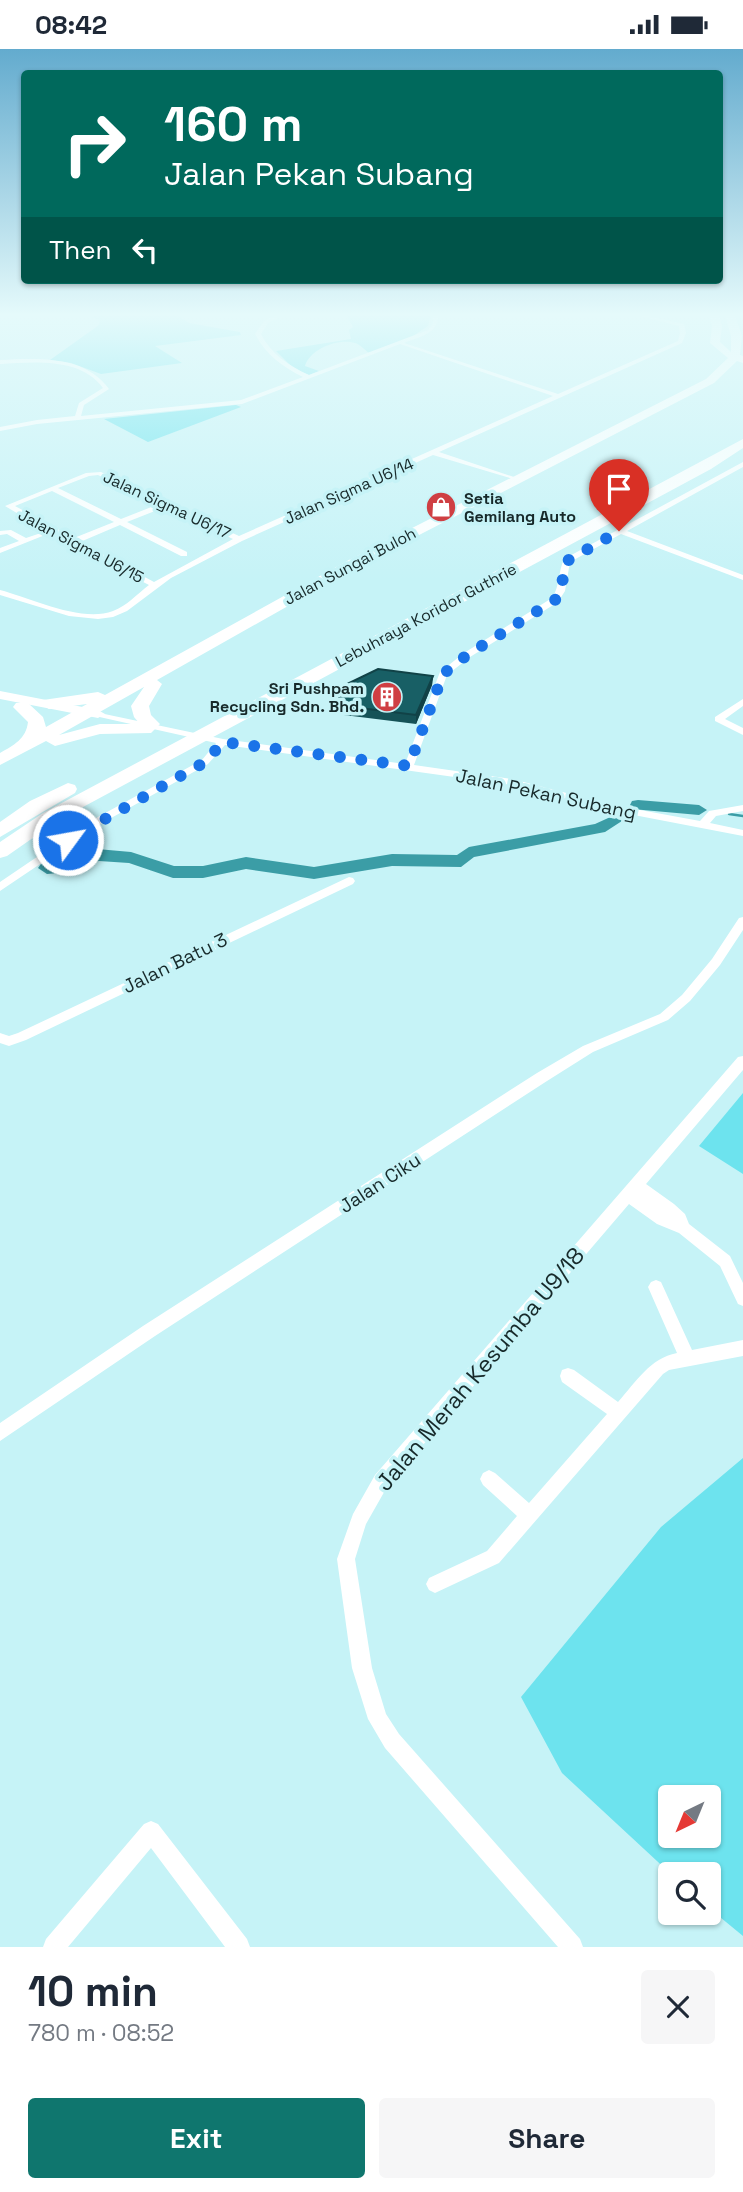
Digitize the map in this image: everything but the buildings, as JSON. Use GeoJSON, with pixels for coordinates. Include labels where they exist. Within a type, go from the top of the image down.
{"type":"FeatureCollection","features":[{"type":"Feature","properties":{"kind":"highway","name":"Jalan Sungai Buloh"},"geometry":{"type":"LineString","coordinates":[[0,772],[55,741],[129,687],[352,564],[666,404]]}},
{"type":"Feature","properties":{"kind":"highway","name":"Jalan Sungai Buloh"},"geometry":{"type":"LineString","coordinates":[[0,760],[154,684],[292,602],[682,404]]}},
{"type":"Feature","properties":{"kind":"highway","name":"Lebuhraya Koridor Guthrie"},"geometry":{"type":"LineString","coordinates":[[0,831],[43,811],[303,673],[694,462],[743,431]]}},
{"type":"Feature","properties":{"kind":"highway","name":"Lebuhraya Koridor Guthrie"},"geometry":{"type":"LineString","coordinates":[[303,673],[706,466],[743,443]]}},
{"type":"Feature","properties":{"kind":"highway"},"geometry":{"type":"LineString","coordinates":[[55,741],[100,729],[148,727],[140,706],[154,684]]}},
{"type":"Feature","properties":{"kind":"highway"},"geometry":{"type":"LineString","coordinates":[[49,704],[84,701],[129,687]]}},
{"type":"Feature","properties":{"kind":"highway"},"geometry":{"type":"LineString","coordinates":[[22,707],[37,721],[37,727],[26,746]]}},
{"type":"Feature","properties":{"kind":"highway","name":"Lebuhraya Koridor Guthrie"},"geometry":{"type":"LineString","coordinates":[[0,851],[43,811]]}},
{"type":"Feature","properties":{"kind":"main road"},"geometry":{"type":"LineString","coordinates":[[0,695],[49,704],[87,716]]}},
{"type":"Feature","properties":{"kind":"main road"},"geometry":{"type":"LineString","coordinates":[[0,703],[87,716]]}},
{"type":"Feature","properties":{"kind":"street"},"geometry":{"type":"LineString","coordinates":[[78,417],[82,404]]}},
{"type":"Feature","properties":{"kind":"street"},"geometry":{"type":"LineString","coordinates":[[0,429],[78,417],[225,404]]}},
{"type":"Feature","properties":{"kind":"street","name":"Jalan Sigma U6/14"},"geometry":{"type":"LineString","coordinates":[[0,592],[55,609],[91,616],[108,616],[135,603],[154,585],[239,539],[540,404]]}},
{"type":"Feature","properties":{"kind":"street"},"geometry":{"type":"LineString","coordinates":[[435,453],[518,480]]}},
{"type":"Feature","properties":{"kind":"street"},"geometry":{"type":"LineString","coordinates":[[409,766],[443,674],[467,655],[555,600],[562,592],[567,561],[743,464]]}},
{"type":"Feature","properties":{"kind":"street","name":"Jalan Sigma U6/17"},"geometry":{"type":"LineString","coordinates":[[52,488],[95,473],[239,539]]}},
{"type":"Feature","properties":{"kind":"street"},"geometry":{"type":"LineString","coordinates":[[9,506],[52,488],[184,554]]}},
{"type":"Feature","properties":{"kind":"street"},"geometry":{"type":"LineString","coordinates":[[72,542],[165,504]]}},
{"type":"Feature","properties":{"kind":"street","name":"Jalan Sigma U6/15"},"geometry":{"type":"LineString","coordinates":[[9,506],[154,585]]}},
{"type":"Feature","properties":{"kind":"street"},"geometry":{"type":"LineString","coordinates":[[619,531],[743,578]]}},
{"type":"Feature","properties":{"kind":"street"},"geometry":{"type":"LineString","coordinates":[[0,533],[8,532],[25,541]]}},
{"type":"Feature","properties":{"kind":"street"},"geometry":{"type":"LineString","coordinates":[[0,551],[41,534]]}},
{"type":"Feature","properties":{"kind":"street"},"geometry":{"type":"LineString","coordinates":[[743,702],[719,719],[723,724],[743,732]]}},
{"type":"Feature","properties":{"kind":"street","name":"Jalan Pekan Subang"},"geometry":{"type":"LineString","coordinates":[[87,716],[223,742],[512,782],[613,809],[740,832]]}},
{"type":"Feature","properties":{"kind":"street"},"geometry":{"type":"LineString","coordinates":[[0,887],[91,825],[205,762],[223,742]]}},
{"type":"Feature","properties":{"kind":"street"},"geometry":{"type":"LineString","coordinates":[[702,826],[713,813],[743,808]]}},
{"type":"Feature","properties":{"kind":"street"},"geometry":{"type":"LineString","coordinates":[[740,832],[743,842]]}},
{"type":"Feature","properties":{"kind":"street","name":"Jalan Batu 3"},"geometry":{"type":"LineString","coordinates":[[0,1038],[9,1041],[22,1037],[349,881]]}},
{"type":"Feature","properties":{"kind":"street","name":"Jalan Ciku"},"geometry":{"type":"LineString","coordinates":[[0,1433],[149,1332],[542,1077],[588,1049],[664,1017],[685,998],[716,962],[743,921]]}},
{"type":"Feature","properties":{"kind":"street","name":"Jalan Merah Kesumba U9/18"},"geometry":{"type":"LineString","coordinates":[[572,1947],[392,1741],[378,1719],[362,1668],[346,1559],[359,1520],[381,1481],[743,1061]]}},
{"type":"Feature","properties":{"kind":"street"},"geometry":{"type":"LineString","coordinates":[[632,1190],[662,1219],[684,1228],[724,1261],[743,1299]]}},
{"type":"Feature","properties":{"kind":"street"},"geometry":{"type":"LineString","coordinates":[[656,1287],[688,1359]]}},
{"type":"Feature","properties":{"kind":"street"},"geometry":{"type":"LineString","coordinates":[[435,1584],[493,1557],[657,1369],[666,1363],[743,1348]]}},
{"type":"Feature","properties":{"kind":"street"},"geometry":{"type":"LineString","coordinates":[[568,1376],[618,1412]]}},
{"type":"Feature","properties":{"kind":"street"},"geometry":{"type":"LineString","coordinates":[[489,1479],[529,1515]]}},
{"type":"Feature","properties":{"kind":"street"},"geometry":{"type":"LineString","coordinates":[[54,1947],[151,1832],[239,1947]]}},
{"type":"Feature","properties":{"kind":"shaded area"},"geometry":{"type":"Polygon","coordinates":[[[236,405],[241,407],[148,442],[104,419],[236,405]]]}},
{"type":"Feature","properties":{"kind":"shaded area"},"geometry":{"type":"Polygon","coordinates":[[[743,1093],[743,1174],[699,1146],[743,1093]]]}},
{"type":"Feature","properties":{"kind":"shaded area"},"geometry":{"type":"Polygon","coordinates":[[[743,1458],[743,1936],[721,1918],[721,1862],[658,1862],[562,1773],[521,1697],[661,1527],[743,1458]]]}},
{"type":"Feature","properties":{"kind":"waterway"},"geometry":{"type":"LineString","coordinates":[[638,805],[699,810]]}},
{"type":"Feature","properties":{"kind":"waterway"},"geometry":{"type":"LineString","coordinates":[[729,814],[743,816]]}},
{"type":"Feature","properties":{"kind":"waterway"},"geometry":{"type":"LineString","coordinates":[[47,868],[70,866],[97,855],[131,858],[173,872],[203,872],[246,863],[314,873],[392,860],[461,861],[469,853],[599,828],[617,819]]}},
{"type":"Feature","properties":{"kind":"place","name":"Setia Gemilang Auto"},"geometry":{"type":"Point","coordinates":[441,507]}},
{"type":"Feature","properties":{"kind":"place","name":"Sri Pushpam Recycling Sdn. Bhd."},"geometry":{"type":"Point","coordinates":[387,697]}},
{"type":"Feature","properties":{"kind":"route"},"geometry":{"type":"LineString","coordinates":[[68,840],[205,762],[223,742],[409,766],[443,674],[467,655],[555,600],[562,592],[567,561],[619,531]]}}]}
